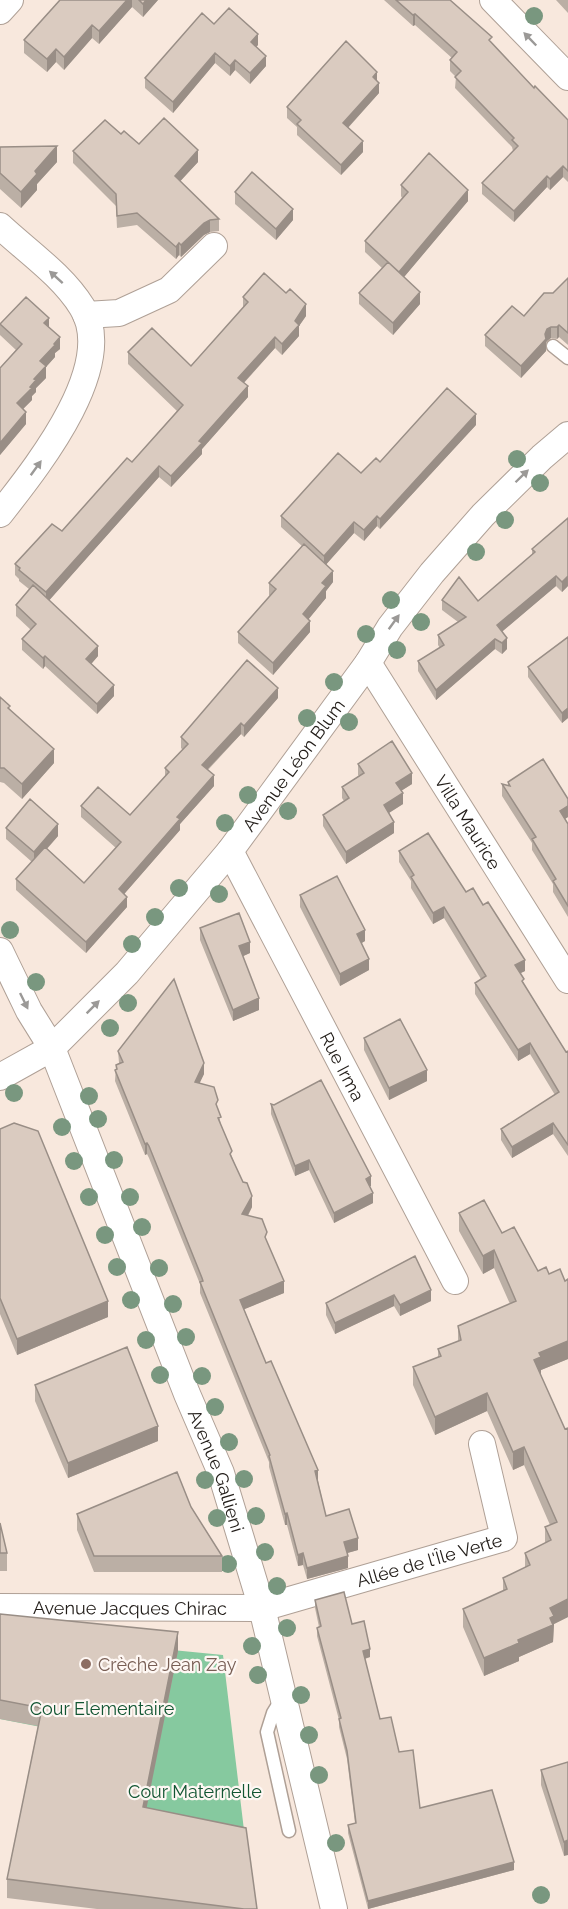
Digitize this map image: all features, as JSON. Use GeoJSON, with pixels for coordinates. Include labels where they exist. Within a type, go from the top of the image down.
{"type":"FeatureCollection","features":[{"type":"Feature","properties":{"kind":"street"},"geometry":{"type":"LineString","coordinates":[[0,11],[10,0]]}},
{"type":"Feature","properties":{"kind":"street"},"geometry":{"type":"LineString","coordinates":[[493,0],[568,77]]}},
{"type":"Feature","properties":{"kind":"street"},"geometry":{"type":"LineString","coordinates":[[0,226],[68,287],[86,315],[90,326],[91,346],[86,375],[67,420],[39,464],[0,514]]}},
{"type":"Feature","properties":{"kind":"street"},"geometry":{"type":"LineString","coordinates":[[86,315],[119,313],[168,290],[214,246]]}},
{"type":"Feature","properties":{"kind":"street","name":"Avenue Léon Blum"},"geometry":{"type":"LineString","coordinates":[[0,1077],[52,1048],[127,974],[230,851],[368,663],[390,627],[447,556],[483,515],[542,456],[568,435]]}},
{"type":"Feature","properties":{"kind":"street","name":"Villa Maurice"},"geometry":{"type":"LineString","coordinates":[[368,663],[568,980]]}},
{"type":"Feature","properties":{"kind":"street","name":"Rue Irma"},"geometry":{"type":"LineString","coordinates":[[230,851],[455,1281]]}},
{"type":"Feature","properties":{"kind":"street","name":"Avenue Gallieni"},"geometry":{"type":"LineString","coordinates":[[0,951],[29,1011],[52,1048],[187,1394],[221,1473],[262,1608],[334,1909]]}},
{"type":"Feature","properties":{"kind":"street","name":"Allée de l'Île Verte"},"geometry":{"type":"LineString","coordinates":[[262,1608],[504,1538],[482,1444]]}},
{"type":"Feature","properties":{"kind":"street","name":"Avenue Jacques Chirac"},"geometry":{"type":"LineString","coordinates":[[0,1607],[262,1608]]}},
{"type":"Feature","properties":{"kind":"lane"},"geometry":{"type":"LineString","coordinates":[[553,346],[568,358]]}},
{"type":"Feature","properties":{"kind":"lane"},"geometry":{"type":"LineString","coordinates":[[284,1696],[273,1713],[267,1732],[289,1831]]}},
{"type":"Feature","properties":{"kind":"green space"},"geometry":{"type":"Polygon","coordinates":[[[0,1633],[223,1655],[246,1847],[143,1826],[41,1727],[0,1719],[0,1633]]]}},
{"type":"Feature","properties":{"kind":"building"},"geometry":{"type":"Polygon","coordinates":[[[60,0],[127,0],[99,31],[92,25],[64,57],[56,49],[47,59],[24,40],[60,0]]]}},
{"type":"Feature","properties":{"kind":"building"},"geometry":{"type":"Polygon","coordinates":[[[396,0],[450,0],[492,37],[489,40],[568,120],[568,171],[563,166],[550,179],[547,176],[514,211],[482,183],[518,146],[512,140],[514,138],[455,77],[461,71],[450,60],[457,52],[396,0]]]}},
{"type":"Feature","properties":{"kind":"building"},"geometry":{"type":"Polygon","coordinates":[[[229,8],[258,34],[251,42],[266,56],[250,73],[235,60],[230,66],[215,53],[173,102],[145,78],[202,13],[214,24],[229,8]]]}},
{"type":"Feature","properties":{"kind":"building"},"geometry":{"type":"Polygon","coordinates":[[[346,41],[377,72],[373,77],[379,83],[343,123],[363,141],[341,165],[297,124],[301,120],[287,107],[346,41]]]}},
{"type":"Feature","properties":{"kind":"building"},"geometry":{"type":"Polygon","coordinates":[[[164,118],[198,150],[175,176],[219,219],[204,223],[176,247],[137,213],[117,216],[116,194],[73,151],[105,120],[121,134],[124,131],[139,144],[164,118]]]}},
{"type":"Feature","properties":{"kind":"building"},"geometry":{"type":"Polygon","coordinates":[[[57,146],[35,171],[37,174],[21,192],[0,173],[0,147],[57,146]]]}},
{"type":"Feature","properties":{"kind":"building"},"geometry":{"type":"Polygon","coordinates":[[[429,153],[468,190],[399,272],[365,241],[408,192],[401,185],[429,153]]]}},
{"type":"Feature","properties":{"kind":"building"},"geometry":{"type":"Polygon","coordinates":[[[252,172],[293,209],[276,229],[235,192],[252,172]]]}},
{"type":"Feature","properties":{"kind":"building"},"geometry":{"type":"Polygon","coordinates":[[[388,262],[420,292],[393,323],[359,293],[388,262]]]}},
{"type":"Feature","properties":{"kind":"building"},"geometry":{"type":"Polygon","coordinates":[[[264,273],[286,293],[290,289],[306,304],[295,321],[299,325],[282,344],[275,337],[238,378],[248,386],[199,441],[202,443],[171,476],[159,466],[46,592],[15,564],[52,524],[62,531],[127,458],[132,462],[183,405],[128,352],[152,328],[191,366],[248,302],[243,297],[264,273]]]}},
{"type":"Feature","properties":{"kind":"building"},"geometry":{"type":"Polygon","coordinates":[[[568,278],[568,333],[559,325],[547,329],[546,339],[521,366],[485,335],[512,306],[524,316],[544,293],[553,293],[568,278]]]}},
{"type":"Feature","properties":{"kind":"building"},"geometry":{"type":"Polygon","coordinates":[[[26,297],[49,318],[44,323],[60,337],[40,361],[46,366],[34,379],[36,380],[30,387],[32,388],[17,403],[26,412],[0,443],[0,368],[22,344],[0,324],[26,297]]]}},
{"type":"Feature","properties":{"kind":"building"},"geometry":{"type":"Polygon","coordinates":[[[447,388],[476,414],[380,519],[377,516],[364,530],[354,522],[324,556],[281,516],[338,453],[361,473],[376,458],[380,462],[447,388]]]}},
{"type":"Feature","properties":{"kind":"building"},"geometry":{"type":"Polygon","coordinates":[[[568,518],[568,576],[562,582],[556,576],[497,625],[507,638],[502,643],[495,639],[436,690],[418,661],[444,645],[438,635],[466,617],[442,600],[459,577],[478,601],[535,552],[532,549],[568,518]]]}},
{"type":"Feature","properties":{"kind":"building"},"geometry":{"type":"Polygon","coordinates":[[[304,544],[333,571],[322,583],[326,586],[303,614],[310,621],[273,663],[238,632],[276,589],[269,583],[304,544]]]}},
{"type":"Feature","properties":{"kind":"building"},"geometry":{"type":"Polygon","coordinates":[[[33,585],[98,646],[86,659],[114,685],[97,704],[45,656],[43,658],[22,639],[36,624],[16,605],[33,585]]]}},
{"type":"Feature","properties":{"kind":"building"},"geometry":{"type":"Polygon","coordinates":[[[568,637],[568,708],[562,713],[528,667],[568,637]]]}},
{"type":"Feature","properties":{"kind":"building"},"geometry":{"type":"Polygon","coordinates":[[[247,660],[278,688],[244,726],[241,723],[202,765],[214,775],[177,817],[180,819],[119,889],[127,897],[86,942],[16,879],[45,847],[84,883],[121,842],[81,806],[98,787],[130,815],[169,772],[165,768],[188,744],[181,737],[247,660]]]}},
{"type":"Feature","properties":{"kind":"building"},"geometry":{"type":"Polygon","coordinates":[[[0,697],[10,706],[8,708],[54,749],[22,784],[4,768],[0,768],[0,697]]]}},
{"type":"Feature","properties":{"kind":"building"},"geometry":{"type":"Polygon","coordinates":[[[392,741],[412,773],[396,783],[403,793],[384,805],[394,822],[346,852],[323,815],[349,798],[342,787],[364,773],[358,764],[392,741]]]}},
{"type":"Feature","properties":{"kind":"building"},"geometry":{"type":"Polygon","coordinates":[[[543,759],[568,799],[568,806],[560,811],[568,824],[568,906],[553,881],[556,879],[532,839],[536,837],[502,784],[510,786],[508,782],[543,759]]]}},
{"type":"Feature","properties":{"kind":"building"},"geometry":{"type":"Polygon","coordinates":[[[30,799],[58,824],[34,852],[6,828],[30,799]]]}},
{"type":"Feature","properties":{"kind":"building"},"geometry":{"type":"Polygon","coordinates":[[[428,833],[466,892],[473,888],[483,905],[488,902],[525,960],[515,965],[524,979],[522,981],[566,1052],[568,1051],[568,1145],[553,1123],[512,1147],[501,1129],[559,1092],[530,1043],[518,1050],[475,983],[486,976],[444,907],[433,913],[411,877],[414,875],[399,851],[428,833]]]}},
{"type":"Feature","properties":{"kind":"building"},"geometry":{"type":"Polygon","coordinates":[[[337,876],[365,930],[357,934],[369,959],[340,974],[300,895],[337,876]]]}},
{"type":"Feature","properties":{"kind":"building"},"geometry":{"type":"Polygon","coordinates":[[[239,913],[250,942],[239,946],[259,998],[233,1010],[200,928],[239,913]]]}},
{"type":"Feature","properties":{"kind":"building"},"geometry":{"type":"Polygon","coordinates":[[[174,979],[204,1063],[195,1082],[214,1087],[218,1100],[216,1104],[221,1117],[218,1118],[232,1151],[230,1154],[252,1196],[242,1214],[262,1219],[267,1232],[265,1237],[284,1281],[240,1300],[266,1363],[271,1361],[318,1470],[315,1471],[326,1516],[349,1509],[358,1538],[344,1542],[348,1556],[307,1568],[303,1553],[298,1555],[270,1455],[200,1282],[203,1281],[202,1278],[149,1146],[145,1144],[115,1070],[116,1065],[123,1062],[118,1051],[174,979]]]}},
{"type":"Feature","properties":{"kind":"building"},"geometry":{"type":"Polygon","coordinates":[[[400,1019],[427,1070],[389,1088],[364,1038],[400,1019]]]}},
{"type":"Feature","properties":{"kind":"building"},"geometry":{"type":"Polygon","coordinates":[[[321,1080],[371,1176],[366,1179],[373,1193],[334,1213],[309,1160],[295,1166],[271,1104],[274,1105],[321,1080]]]}},
{"type":"Feature","properties":{"kind":"building"},"geometry":{"type":"Polygon","coordinates":[[[14,1123],[38,1131],[108,1301],[17,1339],[0,1298],[0,1129],[14,1123]]]}},
{"type":"Feature","properties":{"kind":"building"},"geometry":{"type":"Polygon","coordinates":[[[484,1200],[502,1233],[514,1227],[538,1271],[546,1267],[549,1274],[560,1269],[565,1281],[568,1279],[568,1341],[539,1353],[541,1357],[534,1360],[565,1429],[568,1428],[568,1599],[550,1608],[554,1616],[550,1618],[553,1625],[484,1658],[463,1609],[507,1589],[503,1578],[530,1565],[525,1553],[551,1540],[545,1527],[557,1522],[524,1447],[513,1452],[487,1393],[435,1417],[413,1367],[441,1356],[438,1349],[461,1340],[458,1326],[516,1301],[494,1250],[483,1256],[459,1213],[484,1200]]]}},
{"type":"Feature","properties":{"kind":"building"},"geometry":{"type":"Polygon","coordinates":[[[415,1256],[431,1290],[400,1305],[394,1295],[335,1323],[326,1303],[415,1256]]]}},
{"type":"Feature","properties":{"kind":"building"},"geometry":{"type":"Polygon","coordinates":[[[127,1347],[158,1426],[68,1463],[35,1385],[127,1347]]]}},
{"type":"Feature","properties":{"kind":"building"},"geometry":{"type":"Polygon","coordinates":[[[177,1472],[191,1507],[222,1556],[94,1556],[77,1514],[177,1472]]]}},
{"type":"Feature","properties":{"kind":"building"},"geometry":{"type":"Polygon","coordinates":[[[0,1523],[7,1553],[0,1553],[0,1523]]]}},
{"type":"Feature","properties":{"kind":"building"},"geometry":{"type":"Polygon","coordinates":[[[344,1592],[352,1624],[364,1621],[370,1649],[363,1651],[380,1719],[391,1717],[399,1752],[413,1750],[420,1808],[492,1790],[514,1862],[368,1901],[348,1825],[356,1823],[347,1751],[339,1719],[341,1718],[317,1628],[321,1626],[315,1600],[344,1592]]]}},
{"type":"Feature","properties":{"kind":"building"},"geometry":{"type":"Polygon","coordinates":[[[0,1614],[178,1632],[143,1807],[246,1828],[257,1909],[7,1879],[42,1708],[0,1700],[0,1614]]]}},
{"type":"Feature","properties":{"kind":"building"},"geometry":{"type":"Polygon","coordinates":[[[568,1762],[568,1840],[564,1842],[541,1770],[568,1762]]]}},
{"type":"Feature","properties":{"kind":"place","name":"Crèche Jean Zay"},"geometry":{"type":"Point","coordinates":[86,1664]}},
{"type":"Feature","properties":{"kind":"park label","name":"Cour Elementaire"},"geometry":{"type":"Point","coordinates":[102,1708]}},
{"type":"Feature","properties":{"kind":"park label","name":"Cour Maternelle"},"geometry":{"type":"Point","coordinates":[195,1791]}}]}
